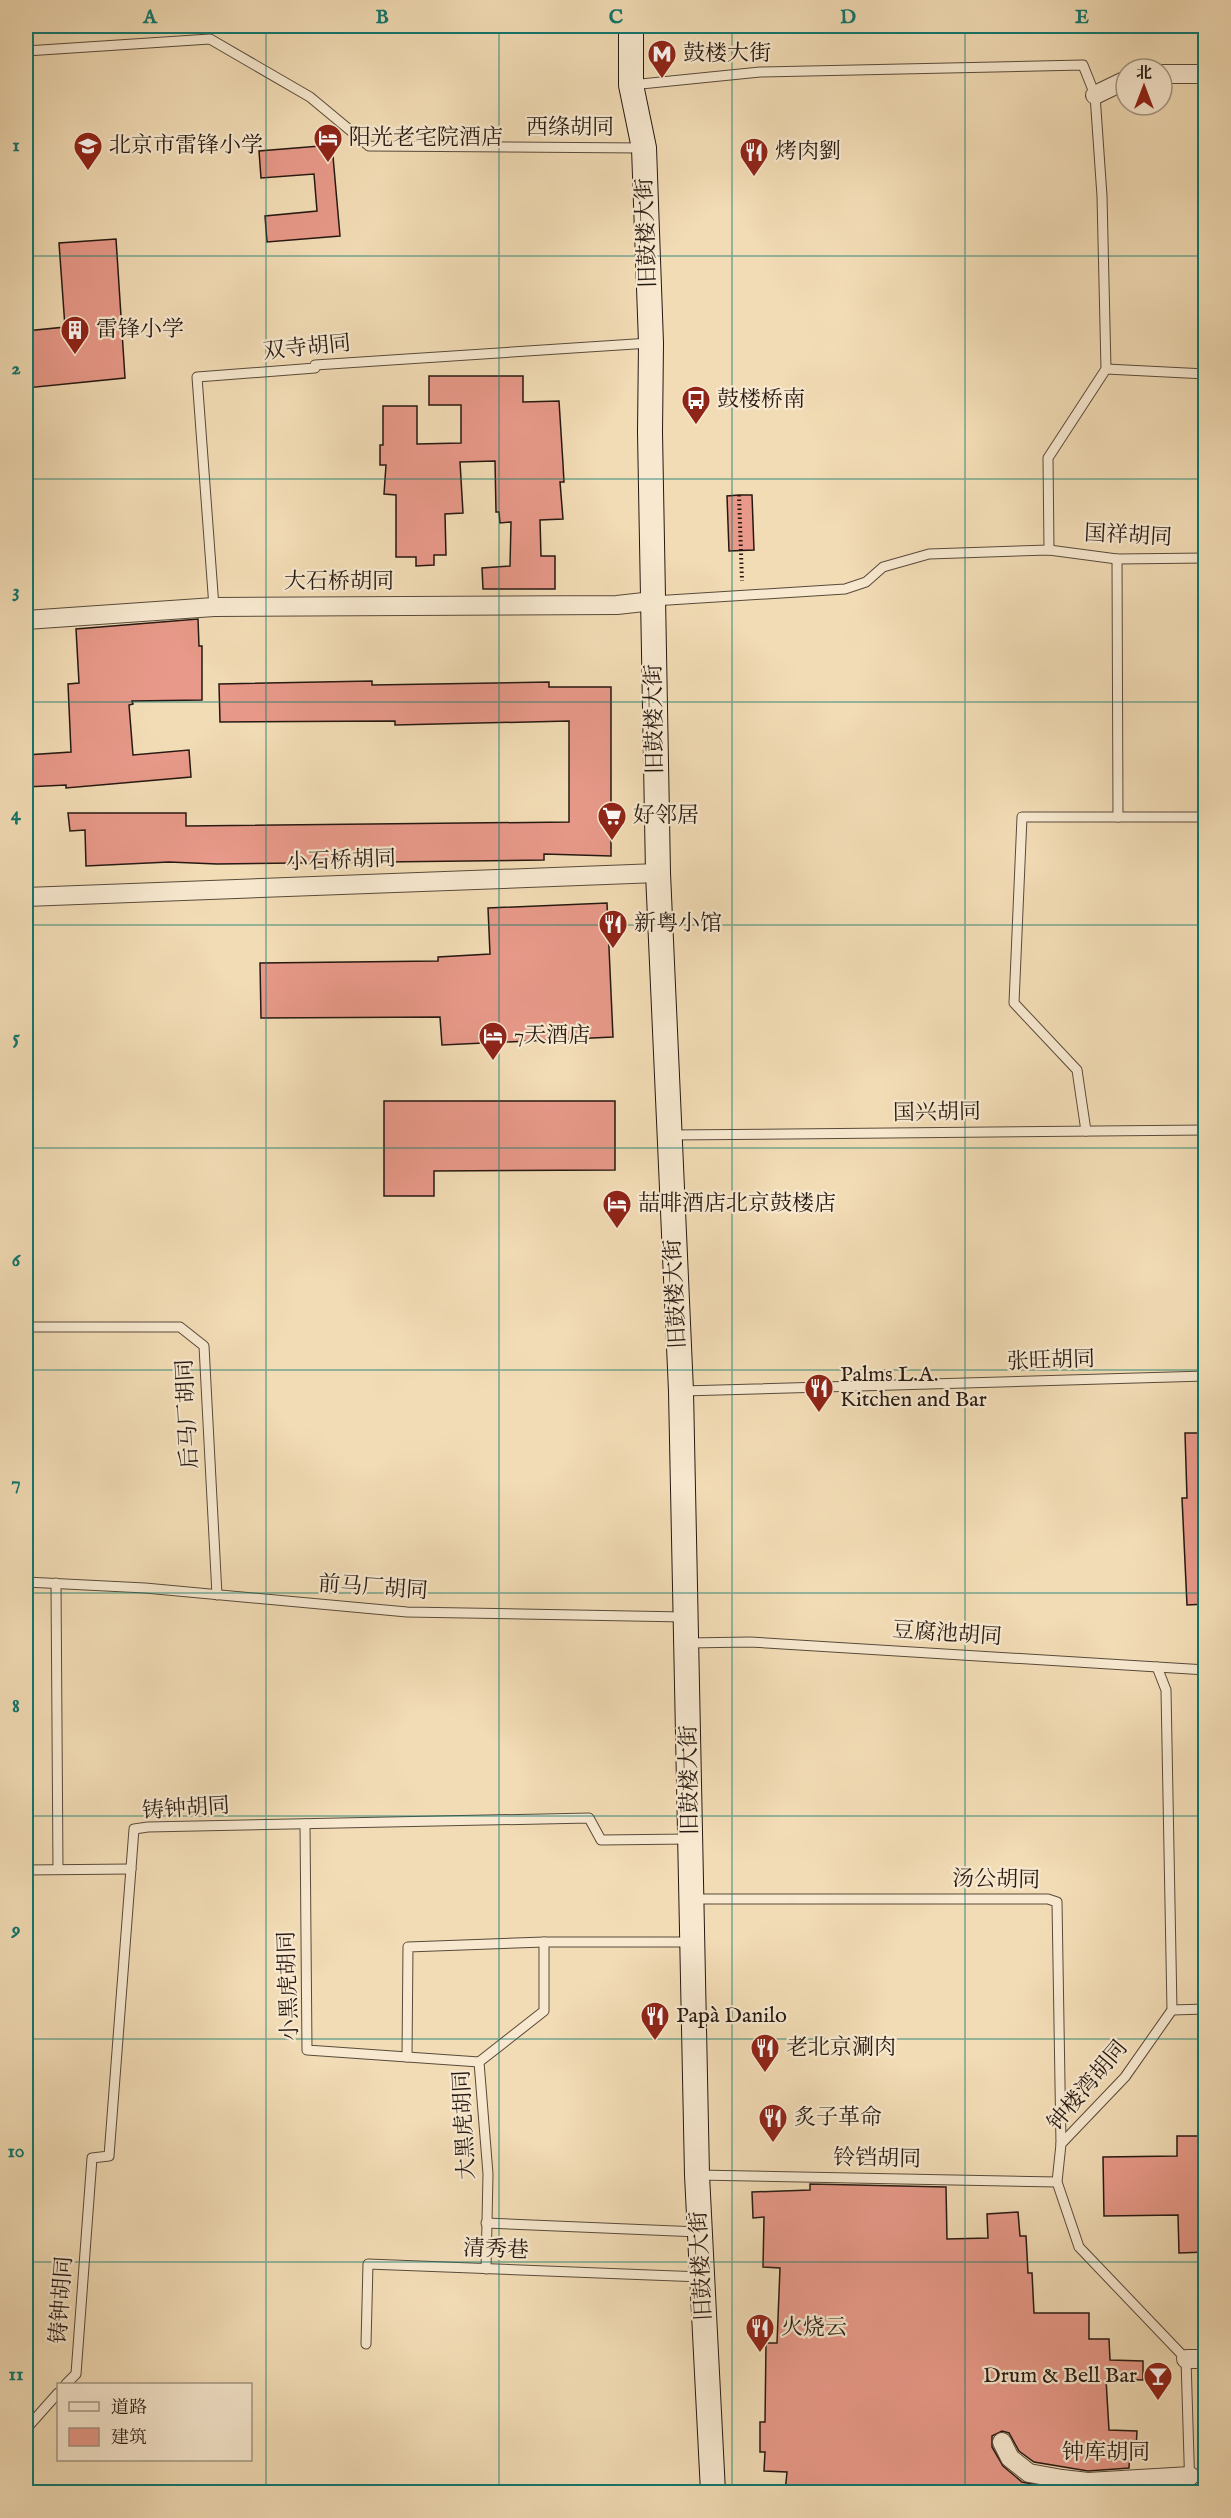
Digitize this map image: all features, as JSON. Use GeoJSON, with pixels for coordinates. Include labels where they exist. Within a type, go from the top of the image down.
{"type":"FeatureCollection","features":[{"type":"Feature","properties":{"kind":"main road","name":"旧鼓楼大街"},"geometry":{"type":"LineString","coordinates":[[631,26],[631,85],[644,148],[651,343],[658,873],[681,1391],[692,1839],[697,2175],[713,2493]]}},
{"type":"Feature","properties":{"kind":"street"},"geometry":{"type":"LineString","coordinates":[[1174,75],[1206,74]]}},
{"type":"Feature","properties":{"kind":"street"},"geometry":{"type":"LineString","coordinates":[[1095,95],[1114,86]]}},
{"type":"Feature","properties":{"kind":"street","name":"大石桥胡同"},"geometry":{"type":"LineString","coordinates":[[26,620],[214,607],[617,605],[653,601]]}},
{"type":"Feature","properties":{"kind":"street","name":"小石桥胡同"},"geometry":{"type":"LineString","coordinates":[[26,897],[658,873]]}},
{"type":"Feature","properties":{"kind":"street"},"geometry":{"type":"LineString","coordinates":[[1186,2359],[1206,2359]]}},
{"type":"Feature","properties":{"kind":"street","name":"钟库胡同"},"geometry":{"type":"LineString","coordinates":[[1002,2442],[1010,2458],[1029,2473],[1088,2482],[1190,2484]]}},
{"type":"Feature","properties":{"kind":"lane","name":"西绦胡同"},"geometry":{"type":"LineString","coordinates":[[26,51],[210,39],[310,97],[369,146],[644,148]]}},
{"type":"Feature","properties":{"kind":"lane"},"geometry":{"type":"LineString","coordinates":[[631,85],[760,72],[1083,65],[1095,95],[1102,196],[1106,369],[1048,458],[1049,550]]}},
{"type":"Feature","properties":{"kind":"lane","name":"双寺胡同"},"geometry":{"type":"LineString","coordinates":[[214,607],[197,377],[315,368],[315,365],[651,343]]}},
{"type":"Feature","properties":{"kind":"lane"},"geometry":{"type":"LineString","coordinates":[[1106,369],[1206,374]]}},
{"type":"Feature","properties":{"kind":"lane","name":"国祥胡同"},"geometry":{"type":"LineString","coordinates":[[653,601],[844,589],[866,582],[883,567],[929,554],[1049,550],[1117,559],[1206,558]]}},
{"type":"Feature","properties":{"kind":"lane"},"geometry":{"type":"LineString","coordinates":[[1117,559],[1118,817]]}},
{"type":"Feature","properties":{"kind":"lane"},"geometry":{"type":"LineString","coordinates":[[1086,1131],[1077,1070],[1014,1003],[1022,817],[1206,817]]}},
{"type":"Feature","properties":{"kind":"lane","name":"国兴胡同"},"geometry":{"type":"LineString","coordinates":[[668,1135],[1206,1130]]}},
{"type":"Feature","properties":{"kind":"lane","name":"后马厂胡同"},"geometry":{"type":"LineString","coordinates":[[26,1327],[180,1327],[204,1346],[217,1595]]}},
{"type":"Feature","properties":{"kind":"lane","name":"张旺胡同"},"geometry":{"type":"LineString","coordinates":[[681,1391],[1206,1376]]}},
{"type":"Feature","properties":{"kind":"lane","name":"前马厂胡同"},"geometry":{"type":"LineString","coordinates":[[26,1582],[217,1595],[407,1612],[687,1617]]}},
{"type":"Feature","properties":{"kind":"lane"},"geometry":{"type":"LineString","coordinates":[[56,1583],[58,1869]]}},
{"type":"Feature","properties":{"kind":"lane","name":"豆腐池胡同"},"geometry":{"type":"LineString","coordinates":[[687,1643],[750,1642],[1206,1670]]}},
{"type":"Feature","properties":{"kind":"lane"},"geometry":{"type":"LineString","coordinates":[[1157,1667],[1166,1690],[1172,2010],[1206,2009]]}},
{"type":"Feature","properties":{"kind":"lane","name":"铸钟胡同"},"geometry":{"type":"LineString","coordinates":[[68,2383],[76,2374],[92,2158],[109,2156],[134,1829],[589,1818],[601,1840],[692,1839]]}},
{"type":"Feature","properties":{"kind":"lane","name":"小黑虎胡同"},"geometry":{"type":"LineString","coordinates":[[305,1824],[307,2050],[479,2062]]}},
{"type":"Feature","properties":{"kind":"lane"},"geometry":{"type":"LineString","coordinates":[[26,1870],[131,1869]]}},
{"type":"Feature","properties":{"kind":"lane","name":"汤公胡同"},"geometry":{"type":"LineString","coordinates":[[692,1899],[1048,1899],[1057,1902],[1061,2144]]}},
{"type":"Feature","properties":{"kind":"lane"},"geometry":{"type":"LineString","coordinates":[[407,2057],[408,1947],[544,1942],[692,1942]]}},
{"type":"Feature","properties":{"kind":"lane","name":"大黑虎胡同"},"geometry":{"type":"LineString","coordinates":[[486,2269],[488,2174],[479,2062],[544,2011],[544,1942]]}},
{"type":"Feature","properties":{"kind":"lane","name":"钟楼湾胡同"},"geometry":{"type":"LineString","coordinates":[[1172,2010],[1125,2077],[1061,2144],[1057,2181],[1078,2247],[1186,2359]]}},
{"type":"Feature","properties":{"kind":"lane","name":"铃铛胡同"},"geometry":{"type":"LineString","coordinates":[[697,2175],[1057,2181]]}},
{"type":"Feature","properties":{"kind":"lane"},"geometry":{"type":"LineString","coordinates":[[486,2223],[699,2232]]}},
{"type":"Feature","properties":{"kind":"lane","name":"清秀巷"},"geometry":{"type":"LineString","coordinates":[[366,2344],[368,2264],[703,2277]]}},
{"type":"Feature","properties":{"kind":"lane"},"geometry":{"type":"LineString","coordinates":[[1186,2359],[1190,2484]]}},
{"type":"Feature","properties":{"kind":"lane"},"geometry":{"type":"LineString","coordinates":[[26,2429],[57,2394]]}},
{"type":"Feature","properties":{"kind":"path"},"geometry":{"type":"LineString","coordinates":[[739,495],[742,594]]}},
{"type":"Feature","properties":{"kind":"building"},"geometry":{"type":"Polygon","coordinates":[[[332,145],[340,236],[267,242],[265,216],[317,211],[314,174],[261,178],[259,151],[332,145]]]}},
{"type":"Feature","properties":{"kind":"building","name":"雷锋小学"},"geometry":{"type":"Polygon","coordinates":[[[116,239],[125,378],[26,388],[26,331],[65,327],[59,243],[116,239]]]}},
{"type":"Feature","properties":{"kind":"building"},"geometry":{"type":"Polygon","coordinates":[[[429,376],[523,376],[523,402],[559,401],[564,482],[560,482],[563,519],[540,520],[541,556],[555,556],[555,589],[483,589],[482,568],[510,566],[511,522],[500,523],[499,512],[496,512],[495,461],[460,462],[463,513],[445,514],[446,555],[434,555],[434,565],[416,566],[416,557],[396,557],[396,495],[384,494],[386,465],[380,465],[380,445],[383,445],[383,406],[417,406],[417,444],[461,443],[461,405],[429,405],[429,376]]]}},
{"type":"Feature","properties":{"kind":"building"},"geometry":{"type":"Polygon","coordinates":[[[752,495],[754,550],[729,551],[727,496],[752,495]]]}},
{"type":"Feature","properties":{"kind":"building"},"geometry":{"type":"Polygon","coordinates":[[[198,619],[199,646],[202,646],[202,700],[132,701],[133,704],[129,705],[133,755],[189,750],[191,777],[66,788],[66,785],[26,787],[26,755],[71,752],[68,684],[79,683],[76,629],[198,619]]]}},
{"type":"Feature","properties":{"kind":"building"},"geometry":{"type":"Polygon","coordinates":[[[372,681],[372,685],[549,682],[549,687],[611,687],[611,856],[544,854],[544,860],[217,864],[169,862],[86,866],[85,830],[70,831],[68,813],[186,813],[186,826],[569,822],[569,721],[395,725],[395,721],[220,722],[219,684],[372,681]]]}},
{"type":"Feature","properties":{"kind":"building"},"geometry":{"type":"Polygon","coordinates":[[[607,903],[613,1037],[442,1045],[440,1017],[261,1018],[260,963],[438,961],[438,957],[490,954],[488,908],[607,903]]]}},
{"type":"Feature","properties":{"kind":"building"},"geometry":{"type":"Polygon","coordinates":[[[384,1101],[615,1101],[615,1170],[434,1171],[434,1196],[384,1196],[384,1101]]]}},
{"type":"Feature","properties":{"kind":"building"},"geometry":{"type":"Polygon","coordinates":[[[1185,1433],[1206,1433],[1206,1604],[1187,1605],[1182,1498],[1187,1498],[1185,1433]]]}},
{"type":"Feature","properties":{"kind":"building"},"geometry":{"type":"Polygon","coordinates":[[[1177,2136],[1206,2136],[1206,2252],[1179,2253],[1178,2215],[1104,2216],[1103,2157],[1177,2156],[1177,2136]]]}},
{"type":"Feature","properties":{"kind":"building"},"geometry":{"type":"Polygon","coordinates":[[[810,2184],[946,2187],[947,2239],[988,2238],[987,2214],[1018,2212],[1020,2236],[1026,2236],[1028,2273],[1032,2273],[1034,2313],[1089,2313],[1089,2339],[1109,2339],[1110,2360],[1143,2361],[1143,2380],[1106,2379],[1109,2430],[1137,2431],[1136,2450],[1130,2450],[1129,2468],[1088,2471],[1034,2462],[1019,2451],[1009,2433],[1002,2431],[992,2436],[992,2447],[1003,2466],[1022,2482],[1081,2493],[785,2493],[787,2472],[764,2471],[765,2452],[760,2452],[760,2422],[765,2422],[766,2343],[777,2343],[780,2268],[763,2267],[764,2217],[753,2218],[752,2192],[810,2190],[810,2184]]]}},
{"type":"Feature","properties":{"kind":"place","name":"鼓楼大街"},"geometry":{"type":"Point","coordinates":[662,80]}},
{"type":"Feature","properties":{"kind":"place","name":"阳光老宅院酒店"},"geometry":{"type":"Point","coordinates":[328,164]}},
{"type":"Feature","properties":{"kind":"place","name":"北京市雷锋小学"},"geometry":{"type":"Point","coordinates":[88,172]}},
{"type":"Feature","properties":{"kind":"place","name":"烤肉劉"},"geometry":{"type":"Point","coordinates":[754,178]}},
{"type":"Feature","properties":{"kind":"place","name":"雷锋小学"},"geometry":{"type":"Point","coordinates":[75,356]}},
{"type":"Feature","properties":{"kind":"place","name":"鼓楼桥南"},"geometry":{"type":"Point","coordinates":[696,426]}},
{"type":"Feature","properties":{"kind":"place","name":"好邻居"},"geometry":{"type":"Point","coordinates":[612,842]}},
{"type":"Feature","properties":{"kind":"place","name":"新粤小馆"},"geometry":{"type":"Point","coordinates":[613,950]}},
{"type":"Feature","properties":{"kind":"place","name":"7天酒店"},"geometry":{"type":"Point","coordinates":[493,1062]}},
{"type":"Feature","properties":{"kind":"place","name":"喆啡酒店北京鼓楼店"},"geometry":{"type":"Point","coordinates":[617,1230]}},
{"type":"Feature","properties":{"kind":"place","name":"Palms L.A. Kitchen and Bar"},"geometry":{"type":"Point","coordinates":[819,1414]}},
{"type":"Feature","properties":{"kind":"place","name":"Papà Danilo"},"geometry":{"type":"Point","coordinates":[655,2042]}},
{"type":"Feature","properties":{"kind":"place","name":"老北京涮肉"},"geometry":{"type":"Point","coordinates":[765,2074]}},
{"type":"Feature","properties":{"kind":"place","name":"炙子革命"},"geometry":{"type":"Point","coordinates":[773,2144]}},
{"type":"Feature","properties":{"kind":"place","name":"火烧云"},"geometry":{"type":"Point","coordinates":[760,2354]}},
{"type":"Feature","properties":{"kind":"place","name":"Drum & Bell Bar"},"geometry":{"type":"Point","coordinates":[1158,2402]}}]}
